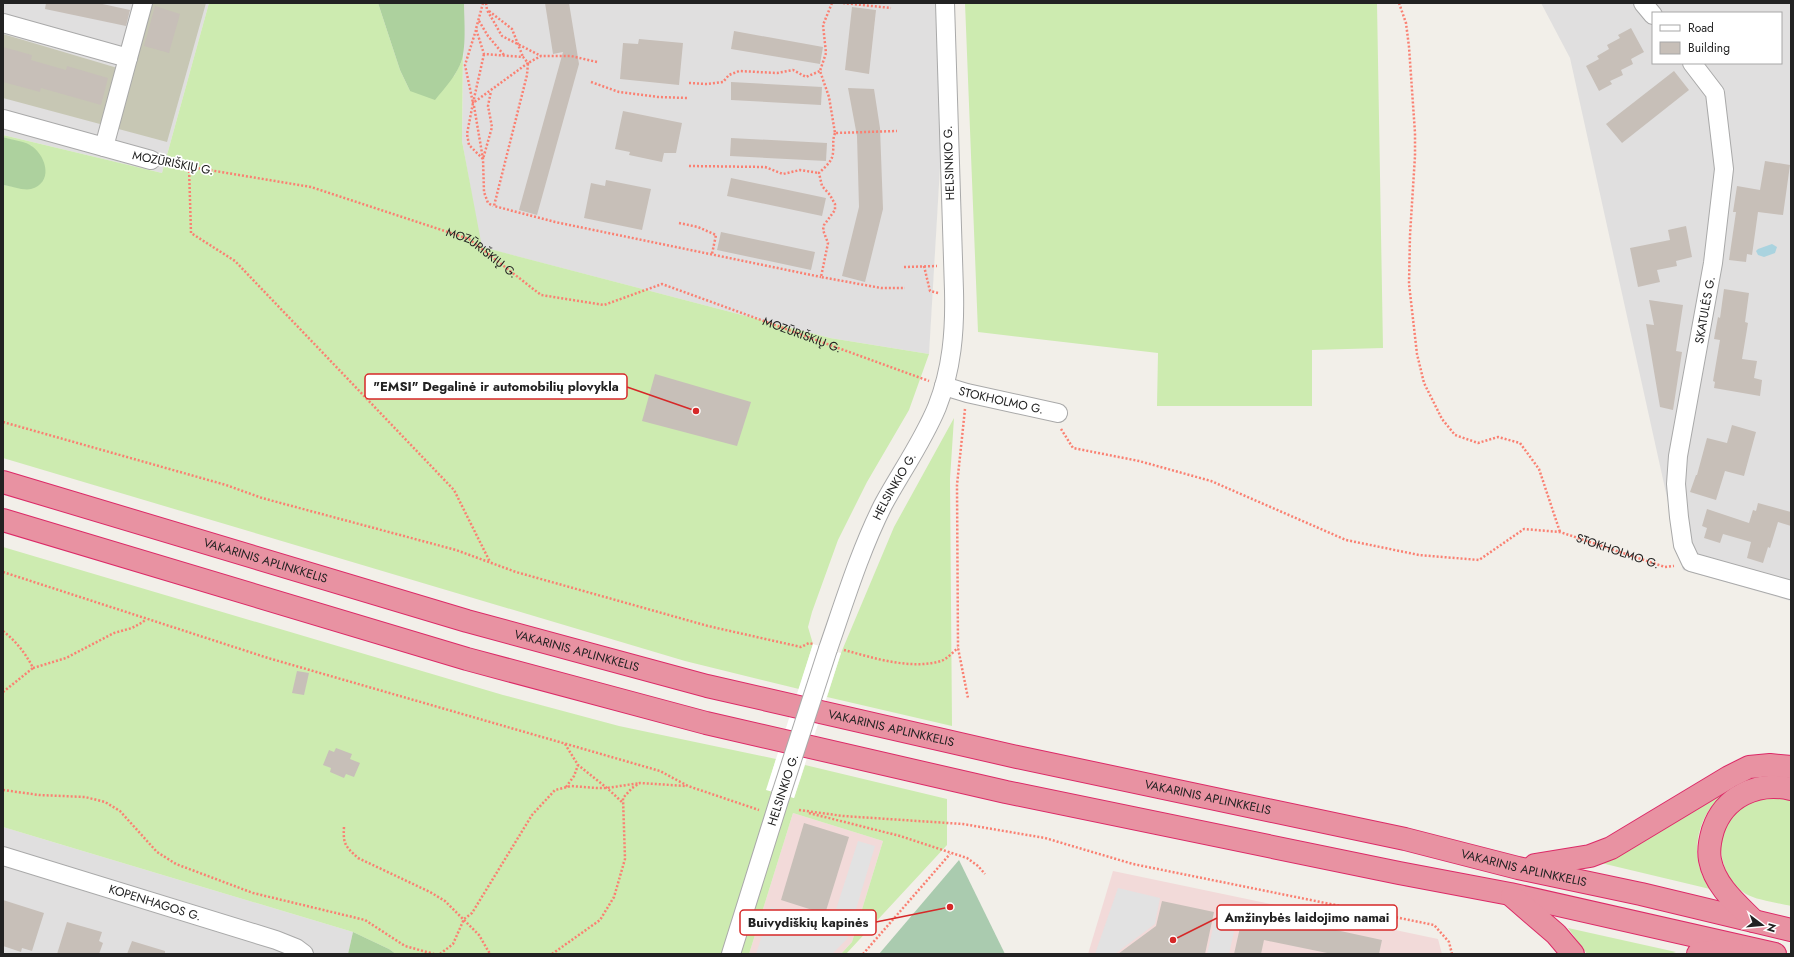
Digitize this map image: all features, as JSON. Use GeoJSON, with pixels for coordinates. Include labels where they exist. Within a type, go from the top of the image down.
{"type":"FeatureCollection","features":[{"type":"Feature","properties":{"kind":"highway","name":"VAKARINIS APLINKKELIS"},"geometry":{"type":"LineString","coordinates":[[3,482],[467,621],[708,686],[1017,757],[1405,839],[1518,868],[1641,894],[1791,930]]}},
{"type":"Feature","properties":{"kind":"highway"},"geometry":{"type":"LineString","coordinates":[[3,520],[467,658],[706,723],[1006,792],[1399,873],[1510,894],[1775,954]]}},
{"type":"Feature","properties":{"kind":"highway"},"geometry":{"type":"LineString","coordinates":[[1518,868],[1590,856],[1611,848],[1729,777],[1749,767],[1770,765],[1791,767]]}},
{"type":"Feature","properties":{"kind":"highway"},"geometry":{"type":"LineString","coordinates":[[1754,921],[1729,896],[1717,879],[1710,860],[1710,842],[1717,820],[1729,803],[1748,791],[1766,786],[1791,789]]}},
{"type":"Feature","properties":{"kind":"highway"},"geometry":{"type":"LineString","coordinates":[[1510,894],[1556,934],[1573,954]]}},
{"type":"Feature","properties":{"kind":"highway"},"geometry":{"type":"LineString","coordinates":[[1698,954],[1748,947]]}},
{"type":"Feature","properties":{"kind":"street"},"geometry":{"type":"LineString","coordinates":[[104,147],[143,3]]}},
{"type":"Feature","properties":{"kind":"street","name":"HELSINKIO G."},"geometry":{"type":"LineString","coordinates":[[731,954],[828,648],[859,558],[883,505],[927,428],[944,386],[951,358],[954,321],[945,3]]}},
{"type":"Feature","properties":{"kind":"street"},"geometry":{"type":"LineString","coordinates":[[1643,3],[1652,14]]}},
{"type":"Feature","properties":{"kind":"street"},"geometry":{"type":"LineString","coordinates":[[3,23],[128,58]]}},
{"type":"Feature","properties":{"kind":"street","name":"SKATULĖS G."},"geometry":{"type":"LineString","coordinates":[[1691,562],[1683,545],[1679,517],[1676,484],[1678,456],[1713,263],[1724,169],[1715,93],[1693,64]]}},
{"type":"Feature","properties":{"kind":"street","name":"MOZŪRIŠKIŲ G."},"geometry":{"type":"LineString","coordinates":[[3,119],[151,160]]}},
{"type":"Feature","properties":{"kind":"street","name":"STOKHOLMO G."},"geometry":{"type":"LineString","coordinates":[[944,386],[967,393],[1058,413]]}},
{"type":"Feature","properties":{"kind":"street"},"geometry":{"type":"LineString","coordinates":[[1691,562],[1791,590]]}},
{"type":"Feature","properties":{"kind":"street","name":"KOPENHAGOS G."},"geometry":{"type":"LineString","coordinates":[[3,856],[276,940],[296,948],[304,954]]}},
{"type":"Feature","properties":{"kind":"path"},"geometry":{"type":"LineString","coordinates":[[483,3],[464,65],[483,159],[484,192],[488,203],[494,206],[555,222],[821,277],[881,288],[905,288]]}},
{"type":"Feature","properties":{"kind":"path"},"geometry":{"type":"LineString","coordinates":[[486,3],[487,10],[502,36],[541,56],[570,56],[597,62]]}},
{"type":"Feature","properties":{"kind":"path"},"geometry":{"type":"LineString","coordinates":[[819,173],[832,159],[834,152],[832,143],[835,133],[829,97],[820,71],[826,53],[823,24],[832,3]]}},
{"type":"Feature","properties":{"kind":"path"},"geometry":{"type":"LineString","coordinates":[[843,3],[891,8]]}},
{"type":"Feature","properties":{"kind":"path"},"geometry":{"type":"LineString","coordinates":[[1399,3],[1406,23],[1409,47],[1415,133],[1409,284],[1417,354],[1424,382],[1442,419],[1455,434],[1478,443],[1498,437],[1520,443],[1539,469],[1560,532]]}},
{"type":"Feature","properties":{"kind":"path"},"geometry":{"type":"LineString","coordinates":[[487,10],[512,29],[523,57],[528,63],[527,75],[494,206]]}},
{"type":"Feature","properties":{"kind":"path"},"geometry":{"type":"LineString","coordinates":[[478,20],[488,36],[504,56]]}},
{"type":"Feature","properties":{"kind":"path"},"geometry":{"type":"LineString","coordinates":[[476,29],[484,54],[467,134],[469,145],[483,159]]}},
{"type":"Feature","properties":{"kind":"path"},"geometry":{"type":"LineString","coordinates":[[484,54],[523,57]]}},
{"type":"Feature","properties":{"kind":"path"},"geometry":{"type":"LineString","coordinates":[[473,104],[528,63],[541,56]]}},
{"type":"Feature","properties":{"kind":"path"},"geometry":{"type":"LineString","coordinates":[[689,83],[708,84],[724,82],[729,75],[739,71],[777,73],[793,70],[806,77],[820,71]]}},
{"type":"Feature","properties":{"kind":"path"},"geometry":{"type":"LineString","coordinates":[[591,82],[619,92],[658,97],[688,98]]}},
{"type":"Feature","properties":{"kind":"path"},"geometry":{"type":"LineString","coordinates":[[483,159],[492,128],[488,106],[491,90]]}},
{"type":"Feature","properties":{"kind":"path"},"geometry":{"type":"LineString","coordinates":[[835,133],[897,131]]}},
{"type":"Feature","properties":{"kind":"path","name":"MOZŪRIŠKIŲ G."},"geometry":{"type":"LineString","coordinates":[[151,160],[311,187],[469,239],[541,295],[604,305],[662,284],[944,386]]}},
{"type":"Feature","properties":{"kind":"path"},"geometry":{"type":"LineString","coordinates":[[689,166],[765,167],[782,174],[800,170],[819,173]]}},
{"type":"Feature","properties":{"kind":"path"},"geometry":{"type":"LineString","coordinates":[[188,167],[191,233],[235,260],[454,490],[491,563]]}},
{"type":"Feature","properties":{"kind":"path"},"geometry":{"type":"LineString","coordinates":[[819,173],[822,186],[830,195],[835,204],[835,210],[824,225],[823,230],[828,243],[821,277]]}},
{"type":"Feature","properties":{"kind":"path"},"geometry":{"type":"LineString","coordinates":[[679,223],[698,227],[716,235],[712,254]]}},
{"type":"Feature","properties":{"kind":"path"},"geometry":{"type":"LineString","coordinates":[[924,266],[930,291],[938,293]]}},
{"type":"Feature","properties":{"kind":"path"},"geometry":{"type":"LineString","coordinates":[[904,267],[937,266]]}},
{"type":"Feature","properties":{"kind":"path"},"geometry":{"type":"LineString","coordinates":[[967,393],[957,485],[958,648],[968,698]]}},
{"type":"Feature","properties":{"kind":"path","name":"STOKHOLMO G."},"geometry":{"type":"LineString","coordinates":[[1058,413],[1060,427],[1073,448],[1139,461],[1211,481],[1346,540],[1419,555],[1479,560],[1524,529],[1560,532],[1665,567],[1691,562]]}},
{"type":"Feature","properties":{"kind":"path"},"geometry":{"type":"LineString","coordinates":[[3,422],[226,485],[262,498],[456,550],[516,572],[708,626],[801,647],[809,643],[896,662],[922,664],[942,660],[958,648]]}},
{"type":"Feature","properties":{"kind":"path"},"geometry":{"type":"LineString","coordinates":[[3,572],[268,658],[660,771],[688,786],[764,811]]}},
{"type":"Feature","properties":{"kind":"path"},"geometry":{"type":"LineString","coordinates":[[3,692],[33,668],[66,658],[114,633],[132,628],[146,619]]}},
{"type":"Feature","properties":{"kind":"path"},"geometry":{"type":"LineString","coordinates":[[3,631],[10,636],[27,656],[33,668]]}},
{"type":"Feature","properties":{"kind":"path"},"geometry":{"type":"LineString","coordinates":[[565,744],[578,765],[623,803]]}},
{"type":"Feature","properties":{"kind":"path"},"geometry":{"type":"LineString","coordinates":[[565,787],[574,776],[578,765]]}},
{"type":"Feature","properties":{"kind":"path"},"geometry":{"type":"LineString","coordinates":[[440,954],[453,944],[464,919],[472,913],[532,815],[555,790],[565,787],[607,788],[640,783],[688,786]]}},
{"type":"Feature","properties":{"kind":"path"},"geometry":{"type":"LineString","coordinates":[[552,954],[600,920],[614,897],[625,859],[623,798],[632,788],[640,783]]}},
{"type":"Feature","properties":{"kind":"path"},"geometry":{"type":"LineString","coordinates":[[3,790],[39,795],[85,797],[105,802],[120,811],[157,852],[176,864],[253,893],[365,920],[405,946],[434,954]]}},
{"type":"Feature","properties":{"kind":"path"},"geometry":{"type":"LineString","coordinates":[[794,810],[843,816],[963,824],[1045,838],[1133,864],[1434,925],[1449,942],[1452,954]]}},
{"type":"Feature","properties":{"kind":"path"},"geometry":{"type":"LineString","coordinates":[[799,810],[900,836],[950,854],[967,858],[978,866],[985,874]]}},
{"type":"Feature","properties":{"kind":"path"},"geometry":{"type":"LineString","coordinates":[[344,826],[343,840],[358,858],[440,898],[464,919],[479,935],[490,954]]}},
{"type":"Feature","properties":{"kind":"path"},"geometry":{"type":"LineString","coordinates":[[863,954],[950,854]]}},
{"type":"Feature","properties":{"kind":"shaded area"},"geometry":{"type":"Polygon","coordinates":[[[3,3],[209,3],[162,173],[3,135],[3,3]]]}},
{"type":"Feature","properties":{"kind":"shaded area"},"geometry":{"type":"Polygon","coordinates":[[[149,3],[206,3],[167,142],[3,98],[3,34],[131,72],[149,3]]]}},
{"type":"Feature","properties":{"kind":"shaded area"},"geometry":{"type":"Polygon","coordinates":[[[464,3],[937,3],[941,150],[929,354],[830,338],[481,247],[462,141],[464,3]]]}},
{"type":"Feature","properties":{"kind":"shaded area"},"geometry":{"type":"Polygon","coordinates":[[[1541,3],[1791,3],[1791,601],[1683,570],[1570,58],[1541,3]]]}},
{"type":"Feature","properties":{"kind":"shaded area"},"geometry":{"type":"Polygon","coordinates":[[[793,813],[883,841],[852,942],[841,954],[749,954],[793,813]]]}},
{"type":"Feature","properties":{"kind":"shaded area"},"geometry":{"type":"Polygon","coordinates":[[[3,827],[353,932],[348,954],[3,954],[3,827]]]}},
{"type":"Feature","properties":{"kind":"shaded area"},"geometry":{"type":"Polygon","coordinates":[[[858,841],[875,846],[847,939],[832,954],[756,954],[771,907],[831,925],[858,841]]]}},
{"type":"Feature","properties":{"kind":"shaded area"},"geometry":{"type":"Polygon","coordinates":[[[1113,871],[1438,939],[1442,954],[1088,954],[1113,871]]]}},
{"type":"Feature","properties":{"kind":"shaded area"},"geometry":{"type":"Polygon","coordinates":[[[1118,888],[1160,898],[1155,924],[1115,954],[1095,954],[1118,888]]]}},
{"type":"Feature","properties":{"kind":"shaded area"},"geometry":{"type":"Polygon","coordinates":[[[1217,910],[1238,914],[1229,954],[1207,954],[1217,910]]]}},
{"type":"Feature","properties":{"kind":"green space"},"geometry":{"type":"Polygon","coordinates":[[[209,3],[378,3],[400,70],[410,91],[454,76],[461,63],[463,49],[462,141],[482,247],[830,338],[929,354],[909,410],[867,482],[838,540],[808,627],[813,644],[799,689],[685,661],[3,458],[3,185],[30,189],[32,146],[3,137],[3,135],[162,173],[209,3]]]}},
{"type":"Feature","properties":{"kind":"green space"},"geometry":{"type":"Polygon","coordinates":[[[378,3],[464,3],[465,34],[462,59],[455,74],[435,100],[410,91],[400,70],[378,3]]]}},
{"type":"Feature","properties":{"kind":"green space"},"geometry":{"type":"Polygon","coordinates":[[[965,3],[1377,3],[1383,348],[1312,350],[1312,406],[1157,406],[1158,353],[978,332],[965,3]]]}},
{"type":"Feature","properties":{"kind":"green space"},"geometry":{"type":"Polygon","coordinates":[[[3,137],[27,143],[42,157],[46,170],[43,181],[38,186],[31,189],[25,189],[3,185],[3,137]]]}},
{"type":"Feature","properties":{"kind":"green space"},"geometry":{"type":"Polygon","coordinates":[[[954,418],[950,479],[952,726],[827,697],[841,653],[894,527],[954,418]]]}},
{"type":"Feature","properties":{"kind":"green space"},"geometry":{"type":"Polygon","coordinates":[[[3,547],[503,695],[619,726],[776,759],[767,789],[794,798],[805,765],[947,799],[947,845],[846,954],[841,954],[852,942],[883,841],[793,813],[749,954],[396,954],[389,949],[353,932],[3,827],[3,547]]]}},
{"type":"Feature","properties":{"kind":"green space"},"geometry":{"type":"Polygon","coordinates":[[[1723,794],[1709,810],[1700,830],[1698,840],[1697,850],[1700,870],[1710,889],[1601,863],[1625,853],[1723,794]]]}},
{"type":"Feature","properties":{"kind":"green space"},"geometry":{"type":"Polygon","coordinates":[[[1766,796],[1791,799],[1791,906],[1761,900],[1746,894],[1729,876],[1721,853],[1721,841],[1724,829],[1729,819],[1741,807],[1766,796]]]}},
{"type":"Feature","properties":{"kind":"green space"},"geometry":{"type":"Polygon","coordinates":[[[959,860],[1005,954],[879,954],[959,860]]]}},
{"type":"Feature","properties":{"kind":"green space"},"geometry":{"type":"Polygon","coordinates":[[[1568,928],[1676,952],[1670,954],[1587,954],[1568,928]]]}},
{"type":"Feature","properties":{"kind":"green space"},"geometry":{"type":"Polygon","coordinates":[[[353,932],[389,949],[396,954],[348,954],[353,932]]]}},
{"type":"Feature","properties":{"kind":"water"},"geometry":{"type":"Polygon","coordinates":[[[1772,244],[1777,247],[1775,253],[1764,257],[1758,255],[1756,251],[1758,249],[1772,244]]]}},
{"type":"Feature","properties":{"kind":"pier"},"geometry":{"type":"Polygon","coordinates":[[[813,644],[841,653],[794,798],[766,790],[813,644]]]}},
{"type":"Feature","properties":{"kind":"building"},"geometry":{"type":"Polygon","coordinates":[[[46,3],[98,3],[130,10],[126,26],[45,9],[46,3]]]}},
{"type":"Feature","properties":{"kind":"building"},"geometry":{"type":"Polygon","coordinates":[[[545,3],[569,3],[579,64],[537,215],[519,210],[563,52],[553,54],[545,3]]]}},
{"type":"Feature","properties":{"kind":"building"},"geometry":{"type":"Polygon","coordinates":[[[155,6],[180,14],[169,53],[144,46],[155,6]]]}},
{"type":"Feature","properties":{"kind":"building"},"geometry":{"type":"Polygon","coordinates":[[[852,7],[876,10],[869,74],[845,70],[852,7]]]}},
{"type":"Feature","properties":{"kind":"building"},"geometry":{"type":"Polygon","coordinates":[[[1631,28],[1644,52],[1631,59],[1633,64],[1621,70],[1623,75],[1610,81],[1612,84],[1599,91],[1586,66],[1599,59],[1597,56],[1609,49],[1607,45],[1620,38],[1618,35],[1631,28]]]}},
{"type":"Feature","properties":{"kind":"building"},"geometry":{"type":"Polygon","coordinates":[[[734,31],[823,47],[820,64],[731,49],[734,31]]]}},
{"type":"Feature","properties":{"kind":"building"},"geometry":{"type":"Polygon","coordinates":[[[639,39],[683,43],[679,85],[620,79],[623,43],[638,44],[639,39]]]}},
{"type":"Feature","properties":{"kind":"building"},"geometry":{"type":"Polygon","coordinates":[[[3,47],[32,55],[31,60],[66,70],[67,66],[108,78],[101,105],[41,88],[40,92],[3,82],[3,47]]]}},
{"type":"Feature","properties":{"kind":"building"},"geometry":{"type":"Polygon","coordinates":[[[1674,71],[1689,90],[1622,143],[1606,124],[1674,71]]]}},
{"type":"Feature","properties":{"kind":"building"},"geometry":{"type":"Polygon","coordinates":[[[731,82],[822,87],[821,105],[731,100],[731,82]]]}},
{"type":"Feature","properties":{"kind":"building"},"geometry":{"type":"Polygon","coordinates":[[[848,88],[874,89],[880,128],[883,209],[865,282],[842,276],[859,207],[857,136],[848,88]]]}},
{"type":"Feature","properties":{"kind":"building"},"geometry":{"type":"Polygon","coordinates":[[[623,111],[682,123],[676,153],[664,153],[662,162],[629,155],[630,152],[615,149],[623,111]]]}},
{"type":"Feature","properties":{"kind":"building"},"geometry":{"type":"Polygon","coordinates":[[[731,138],[827,143],[826,161],[730,156],[731,138]]]}},
{"type":"Feature","properties":{"kind":"building"},"geometry":{"type":"Polygon","coordinates":[[[1765,161],[1790,165],[1783,215],[1758,212],[1752,255],[1747,254],[1746,262],[1729,260],[1736,212],[1733,212],[1737,186],[1760,190],[1765,161]]]}},
{"type":"Feature","properties":{"kind":"building"},"geometry":{"type":"Polygon","coordinates":[[[731,178],[826,198],[822,216],[727,196],[731,178]]]}},
{"type":"Feature","properties":{"kind":"building"},"geometry":{"type":"Polygon","coordinates":[[[606,180],[651,189],[642,230],[584,218],[591,183],[605,186],[606,180]]]}},
{"type":"Feature","properties":{"kind":"building"},"geometry":{"type":"Polygon","coordinates":[[[1686,226],[1692,257],[1676,261],[1677,266],[1657,270],[1660,282],[1638,287],[1630,248],[1670,240],[1668,230],[1686,226]]]}},
{"type":"Feature","properties":{"kind":"building"},"geometry":{"type":"Polygon","coordinates":[[[721,232],[815,252],[811,270],[717,250],[721,232]]]}},
{"type":"Feature","properties":{"kind":"building"},"geometry":{"type":"Polygon","coordinates":[[[1724,289],[1749,293],[1745,322],[1748,323],[1742,359],[1757,361],[1754,378],[1762,380],[1760,396],[1714,388],[1715,382],[1713,381],[1720,340],[1714,339],[1718,317],[1720,318],[1724,289]]]}},
{"type":"Feature","properties":{"kind":"building"},"geometry":{"type":"Polygon","coordinates":[[[1649,300],[1683,305],[1676,351],[1682,352],[1673,410],[1660,407],[1646,324],[1654,325],[1649,300]]]}},
{"type":"Feature","properties":{"kind":"building"},"geometry":{"type":"Polygon","coordinates":[[[655,374],[751,402],[737,446],[642,421],[655,374]]]}},
{"type":"Feature","properties":{"kind":"building"},"geometry":{"type":"Polygon","coordinates":[[[1732,425],[1756,432],[1744,476],[1725,471],[1716,500],[1690,492],[1697,475],[1707,438],[1727,443],[1732,425]]]}},
{"type":"Feature","properties":{"kind":"building"},"geometry":{"type":"Polygon","coordinates":[[[1758,503],[1791,512],[1791,526],[1778,522],[1770,548],[1768,547],[1763,563],[1747,558],[1751,542],[1723,534],[1720,543],[1704,538],[1707,528],[1702,526],[1707,509],[1749,523],[1753,510],[1756,511],[1758,503]]]}},
{"type":"Feature","properties":{"kind":"building"},"geometry":{"type":"Polygon","coordinates":[[[297,671],[309,673],[304,695],[292,693],[297,671]]]}},
{"type":"Feature","properties":{"kind":"building"},"geometry":{"type":"Polygon","coordinates":[[[336,748],[352,754],[350,759],[360,763],[354,777],[346,774],[344,778],[330,772],[331,768],[323,765],[329,750],[334,752],[336,748]]]}},
{"type":"Feature","properties":{"kind":"building"},"geometry":{"type":"Polygon","coordinates":[[[804,823],[849,837],[825,914],[781,900],[804,823]]]}},
{"type":"Feature","properties":{"kind":"building"},"geometry":{"type":"Polygon","coordinates":[[[3,900],[44,913],[32,951],[22,948],[21,952],[3,946],[3,900]]]}},
{"type":"Feature","properties":{"kind":"building"},"geometry":{"type":"Polygon","coordinates":[[[1162,901],[1214,912],[1205,954],[1118,954],[1156,926],[1162,901]]]}},
{"type":"Feature","properties":{"kind":"building"},"geometry":{"type":"Polygon","coordinates":[[[1244,910],[1382,940],[1379,954],[1332,954],[1264,940],[1261,954],[1234,954],[1244,910]]]}},
{"type":"Feature","properties":{"kind":"building"},"geometry":{"type":"Polygon","coordinates":[[[67,922],[102,932],[99,941],[103,943],[99,954],[57,954],[67,922]]]}},
{"type":"Feature","properties":{"kind":"building"},"geometry":{"type":"Polygon","coordinates":[[[132,941],[165,951],[165,954],[127,954],[132,941]]]}},
{"type":"Feature","properties":{"kind":"place","name":"\"EMSI\" Degalinė ir automobilių plovykla"},"geometry":{"type":"Point","coordinates":[696,411]}},
{"type":"Feature","properties":{"kind":"place","name":"Buivydiškių kapinės"},"geometry":{"type":"Point","coordinates":[950,907]}},
{"type":"Feature","properties":{"kind":"place","name":"Amžinybės laidojimo namai"},"geometry":{"type":"Point","coordinates":[1173,940]}}]}
